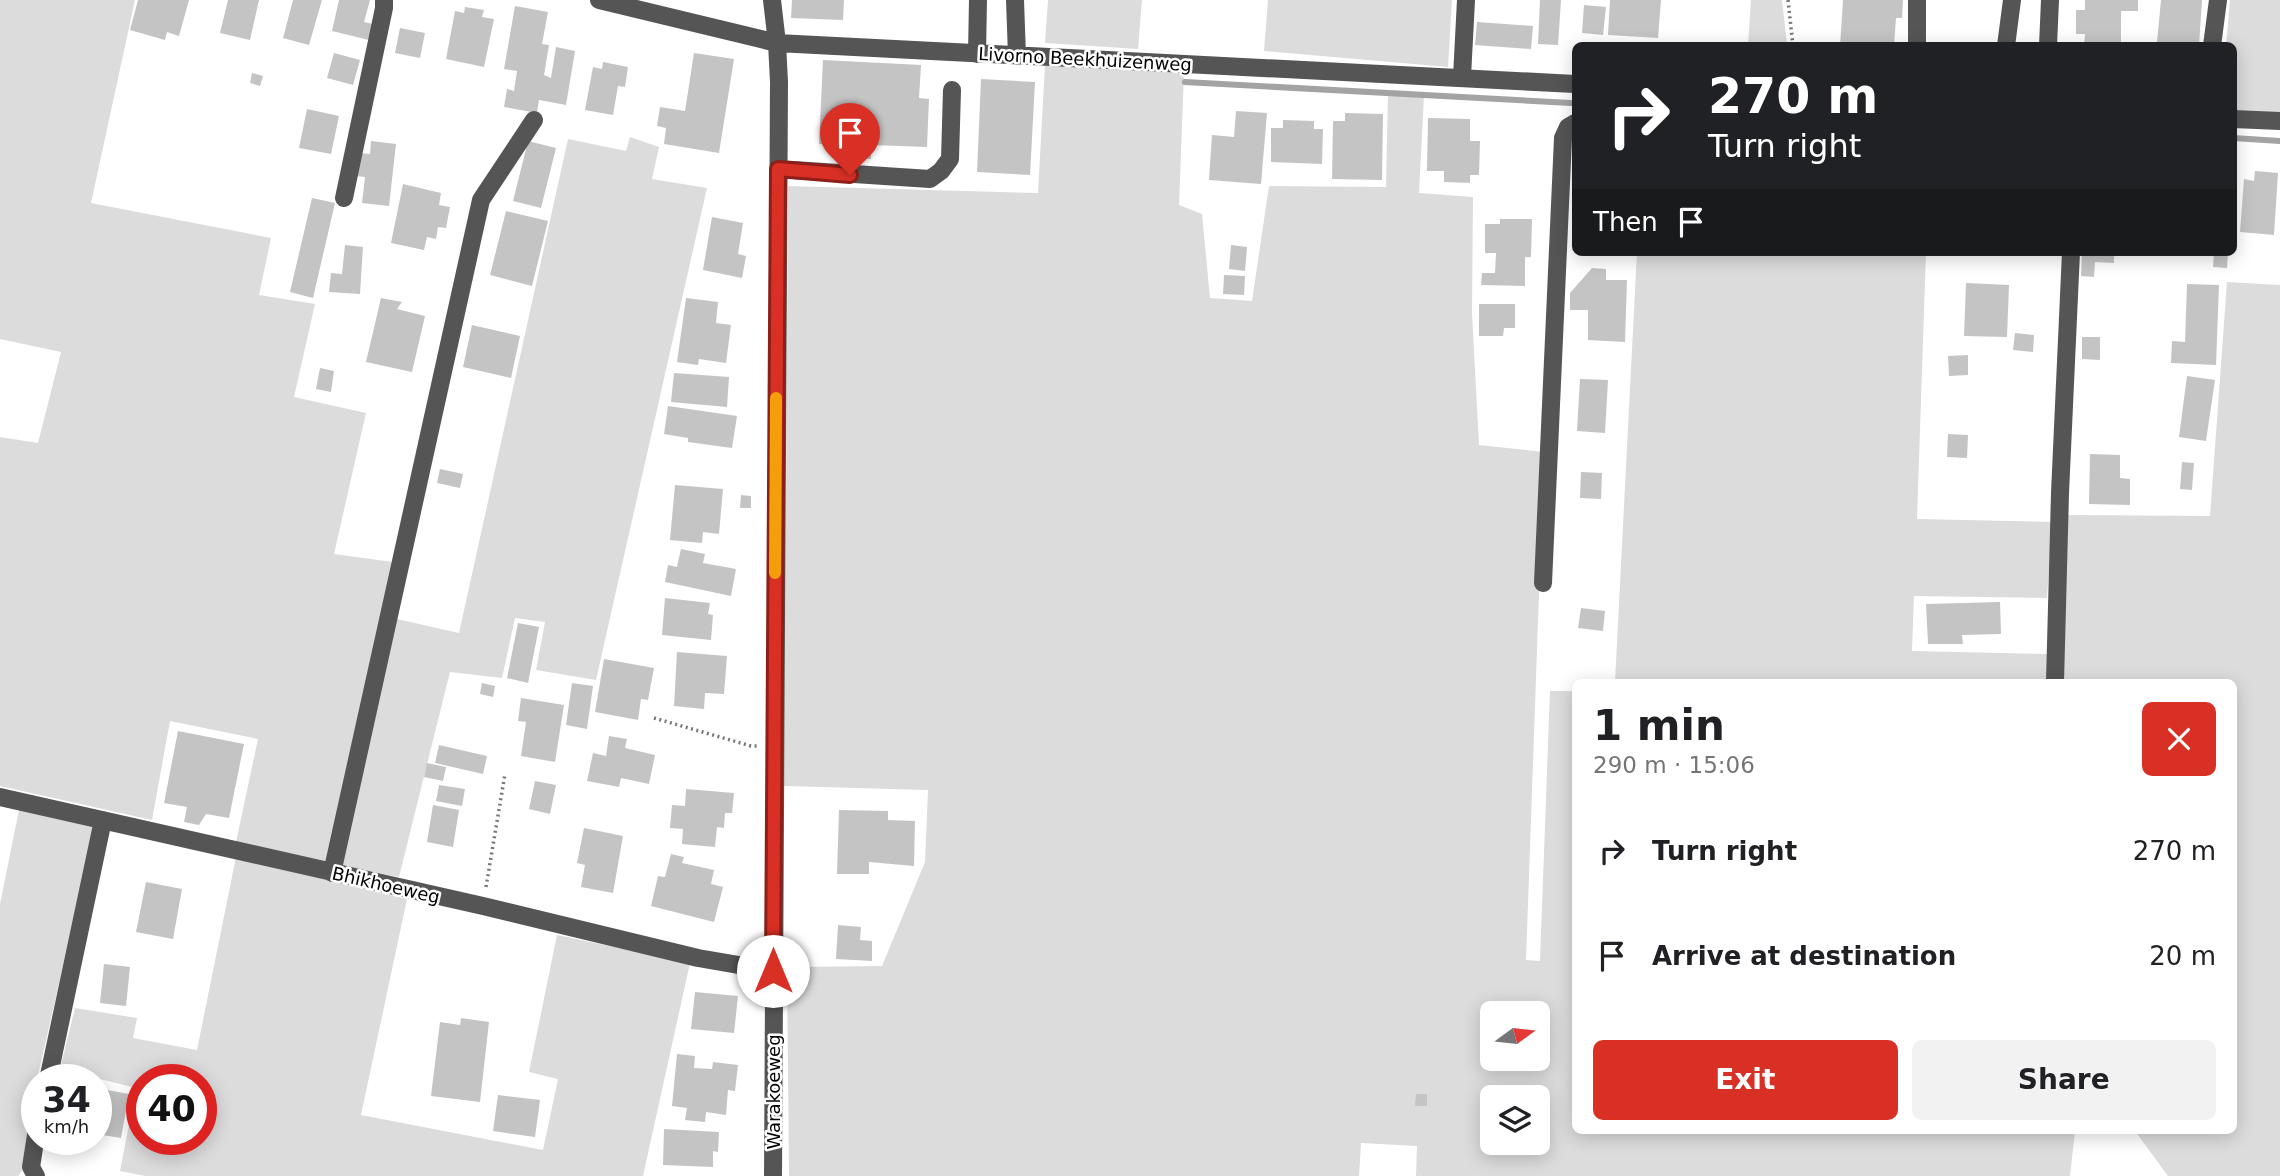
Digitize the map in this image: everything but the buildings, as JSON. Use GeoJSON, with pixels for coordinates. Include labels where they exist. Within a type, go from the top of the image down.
{"type":"FeatureCollection","features":[{"type":"Feature","properties":{"kind":"street"},"geometry":{"type":"LineString","coordinates":[[344,198],[384,0]]}},
{"type":"Feature","properties":{"kind":"street","name":"Livorno Beekhuizenweg"},"geometry":{"type":"LineString","coordinates":[[599,0],[777,43],[1572,84]]}},
{"type":"Feature","properties":{"kind":"street","name":"Warakoeweg"},"geometry":{"type":"LineString","coordinates":[[772,0],[777,43],[778,169],[773,1176]]}},
{"type":"Feature","properties":{"kind":"street"},"geometry":{"type":"LineString","coordinates":[[976,54],[978,0]]}},
{"type":"Feature","properties":{"kind":"street"},"geometry":{"type":"LineString","coordinates":[[1015,0],[1017,56]]}},
{"type":"Feature","properties":{"kind":"street"},"geometry":{"type":"LineString","coordinates":[[1462,77],[1466,0]]}},
{"type":"Feature","properties":{"kind":"street"},"geometry":{"type":"LineString","coordinates":[[1917,0],[1917,42]]}},
{"type":"Feature","properties":{"kind":"street"},"geometry":{"type":"LineString","coordinates":[[2007,42],[2012,0]]}},
{"type":"Feature","properties":{"kind":"street"},"geometry":{"type":"LineString","coordinates":[[2048,42],[2050,0]]}},
{"type":"Feature","properties":{"kind":"street"},"geometry":{"type":"LineString","coordinates":[[2212,42],[2218,0]]}},
{"type":"Feature","properties":{"kind":"street"},"geometry":{"type":"LineString","coordinates":[[778,169],[930,179],[941,171],[950,159],[952,90]]}},
{"type":"Feature","properties":{"kind":"street"},"geometry":{"type":"LineString","coordinates":[[2237,119],[2280,121]]}},
{"type":"Feature","properties":{"kind":"street"},"geometry":{"type":"LineString","coordinates":[[332,873],[481,200],[534,120]]}},
{"type":"Feature","properties":{"kind":"street"},"geometry":{"type":"LineString","coordinates":[[1544,583],[1563,138],[1572,125]]}},
{"type":"Feature","properties":{"kind":"street"},"geometry":{"type":"LineString","coordinates":[[2055,679],[2071,256]]}},
{"type":"Feature","properties":{"kind":"street","name":"Bhikhoeweg"},"geometry":{"type":"LineString","coordinates":[[0,797],[483,906],[698,958],[773,971]]}},
{"type":"Feature","properties":{"kind":"street"},"geometry":{"type":"LineString","coordinates":[[51,1064],[103,820]]}},
{"type":"Feature","properties":{"kind":"street"},"geometry":{"type":"LineString","coordinates":[[33,1155],[31,1167],[36,1176]]}},
{"type":"Feature","properties":{"kind":"path"},"geometry":{"type":"LineString","coordinates":[[1788,0],[1793,42]]}},
{"type":"Feature","properties":{"kind":"path"},"geometry":{"type":"LineString","coordinates":[[654,718],[751,746],[774,746]]}},
{"type":"Feature","properties":{"kind":"path"},"geometry":{"type":"LineString","coordinates":[[483,906],[505,774]]}},
{"type":"Feature","properties":{"kind":"shaded area"},"geometry":{"type":"Polygon","coordinates":[[[0,0],[135,0],[91,203],[271,238],[259,295],[315,304],[294,397],[366,413],[334,554],[393,562],[328,864],[236,842],[258,739],[170,721],[152,820],[0,786],[0,437],[38,443],[61,352],[0,339],[0,0]]]}},
{"type":"Feature","properties":{"kind":"shaded area"},"geometry":{"type":"Polygon","coordinates":[[[1048,0],[1142,0],[1138,49],[1045,43],[1048,0]]]}},
{"type":"Feature","properties":{"kind":"shaded area"},"geometry":{"type":"Polygon","coordinates":[[[1268,0],[1452,0],[1448,67],[1264,51],[1268,0]]]}},
{"type":"Feature","properties":{"kind":"shaded area"},"geometry":{"type":"Polygon","coordinates":[[[1751,0],[1782,0],[1787,42],[1748,42],[1751,0]]]}},
{"type":"Feature","properties":{"kind":"shaded area"},"geometry":{"type":"Polygon","coordinates":[[[2230,0],[2280,0],[2280,114],[2237,110],[2237,42],[2226,42],[2230,0]]]}},
{"type":"Feature","properties":{"kind":"shaded area"},"geometry":{"type":"Polygon","coordinates":[[[1045,65],[1184,72],[1179,205],[1202,214],[1210,298],[1252,301],[1269,186],[1386,187],[1388,93],[1424,95],[1419,193],[1473,197],[1472,313],[1479,445],[1544,452],[1526,960],[1540,961],[1550,691],[1572,691],[1572,1134],[2075,1134],[2070,1176],[1416,1176],[1417,1146],[1361,1143],[1359,1176],[789,1176],[787,967],[882,966],[925,862],[928,790],[784,786],[788,186],[1038,193],[1045,65]]]}},
{"type":"Feature","properties":{"kind":"shaded area"},"geometry":{"type":"Polygon","coordinates":[[[630,137],[659,147],[652,179],[707,188],[596,680],[536,670],[545,622],[515,618],[502,678],[450,672],[399,877],[339,865],[397,619],[459,633],[568,139],[626,151],[630,137]]]}},
{"type":"Feature","properties":{"kind":"shaded area"},"geometry":{"type":"Polygon","coordinates":[[[1637,256],[1926,256],[1917,519],[2052,522],[2047,598],[1914,596],[1912,651],[2048,654],[2047,679],[1615,679],[1637,256]]]}},
{"type":"Feature","properties":{"kind":"shaded area"},"geometry":{"type":"Polygon","coordinates":[[[2227,282],[2280,285],[2280,1176],[2168,1176],[2137,1134],[2237,1134],[2237,679],[2062,679],[2068,515],[2210,516],[2227,282]]]}},
{"type":"Feature","properties":{"kind":"shaded area"},"geometry":{"type":"Polygon","coordinates":[[[19,810],[95,825],[41,1064],[21,1064],[21,1155],[25,1155],[22,1171],[18,1176],[0,1176],[0,904],[19,810]]]}},
{"type":"Feature","properties":{"kind":"shaded area"},"geometry":{"type":"Polygon","coordinates":[[[236,857],[407,899],[361,1115],[543,1150],[558,1079],[529,1072],[557,935],[690,963],[643,1176],[145,1176],[120,1171],[126,1140],[126,1155],[217,1155],[217,1064],[126,1064],[126,1086],[112,1082],[112,1064],[61,1064],[75,1008],[137,1018],[133,1038],[197,1050],[236,857]]]}},
{"type":"Feature","properties":{"kind":"waterway"},"geometry":{"type":"LineString","coordinates":[[1185,82],[1571,103]]}},
{"type":"Feature","properties":{"kind":"waterway"},"geometry":{"type":"LineString","coordinates":[[2237,138],[2280,141]]}},
{"type":"Feature","properties":{"kind":"slow traffic"},"geometry":{"type":"LineString","coordinates":[[775,573],[776,398]]}},
{"type":"Feature","properties":{"kind":"route"},"geometry":{"type":"LineString","coordinates":[[773,971],[778,169],[850,175]]}}]}
